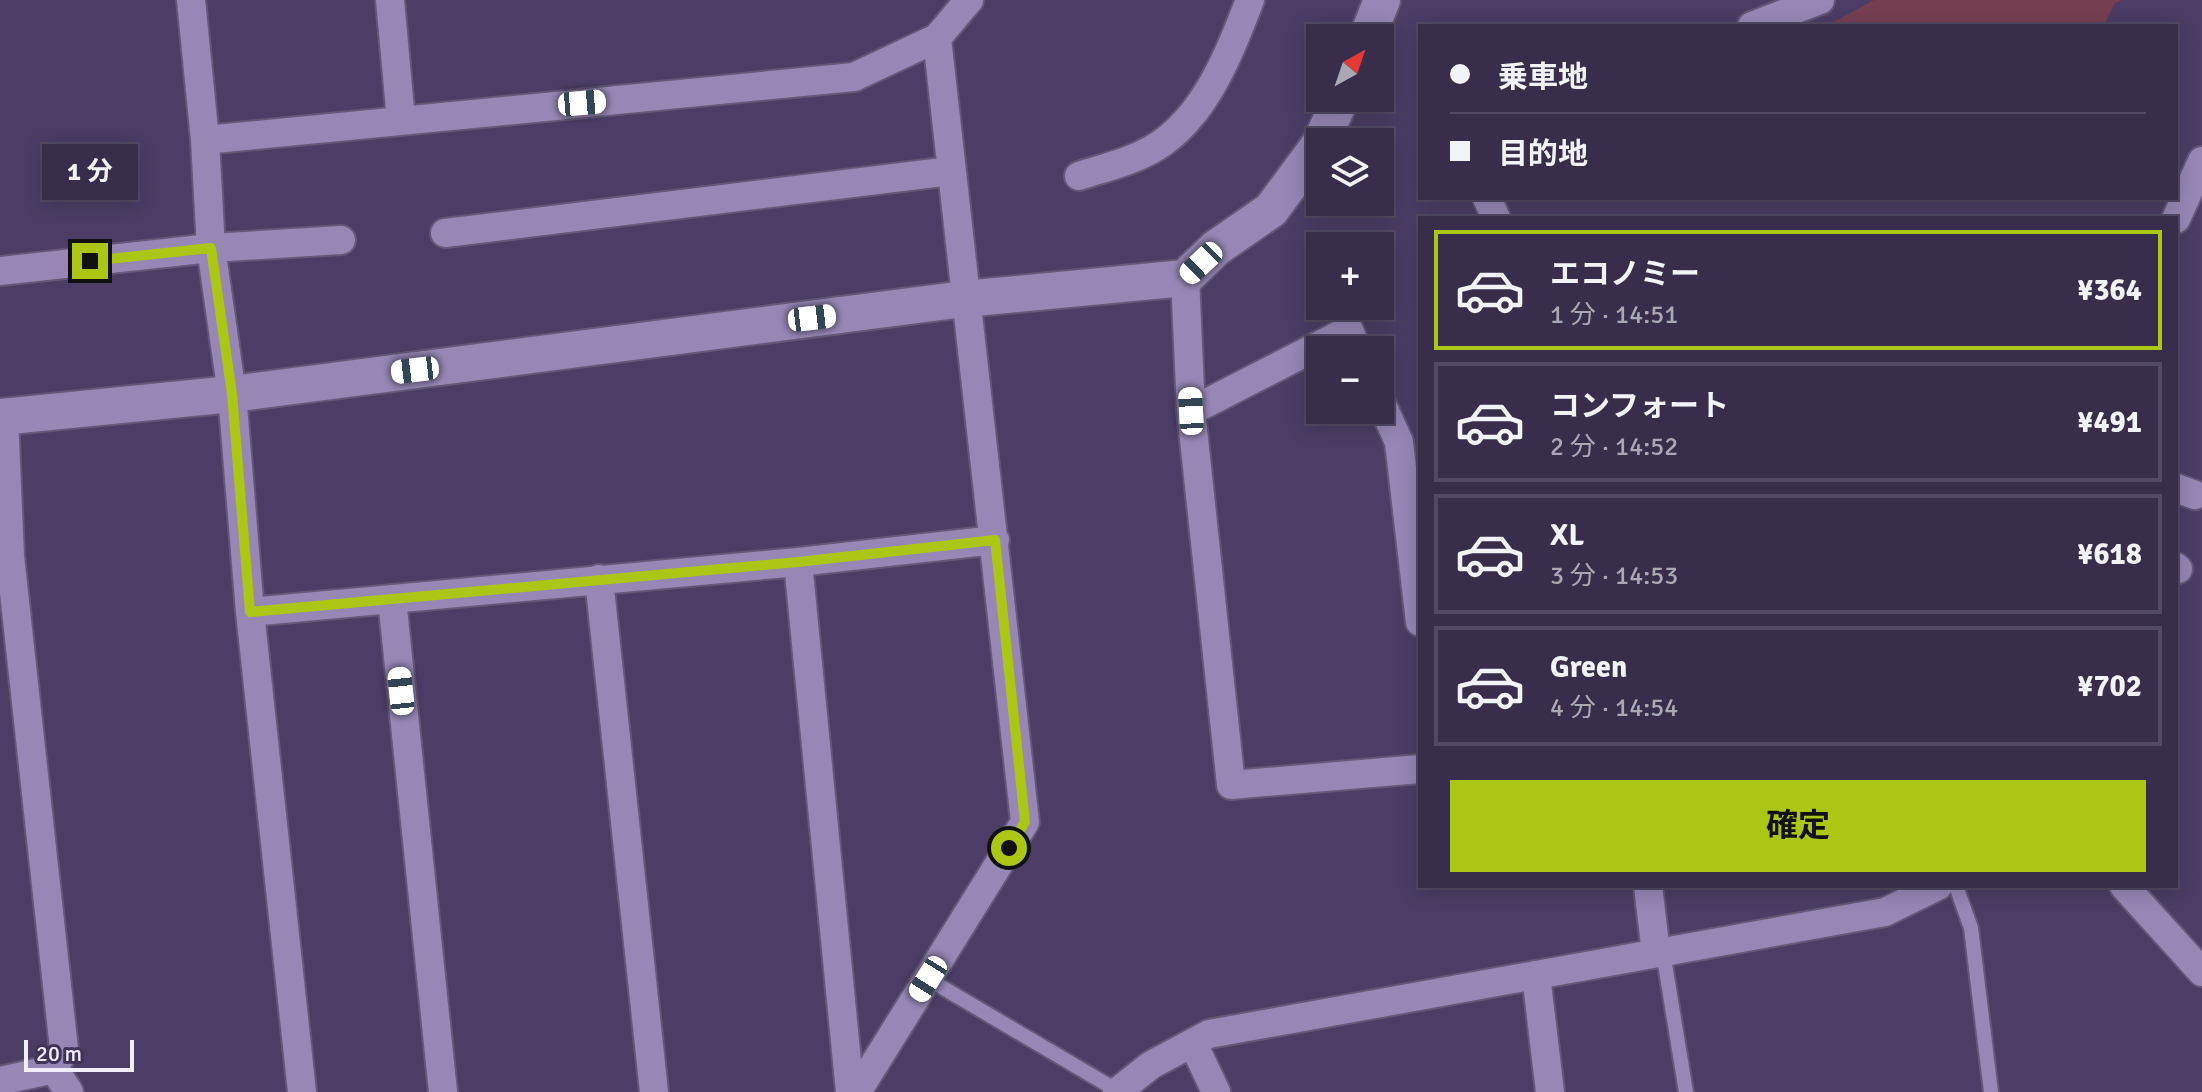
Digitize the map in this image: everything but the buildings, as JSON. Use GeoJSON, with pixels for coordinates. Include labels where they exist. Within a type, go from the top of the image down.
{"type":"FeatureCollection","features":[{"type":"Feature","properties":{"kind":"street"},"geometry":{"type":"LineString","coordinates":[[191,0],[205,140],[211,248],[232,394],[250,612],[302,1092]]}},
{"type":"Feature","properties":{"kind":"street"},"geometry":{"type":"LineString","coordinates":[[390,0],[401,120]]}},
{"type":"Feature","properties":{"kind":"street"},"geometry":{"type":"LineString","coordinates":[[205,140],[854,77],[937,38],[969,0]]}},
{"type":"Feature","properties":{"kind":"street"},"geometry":{"type":"LineString","coordinates":[[1079,176],[1145,154],[1185,124],[1212,84],[1250,0]]}},
{"type":"Feature","properties":{"kind":"street"},"geometry":{"type":"LineString","coordinates":[[1373,24],[1382,0]]}},
{"type":"Feature","properties":{"kind":"street"},"geometry":{"type":"LineString","coordinates":[[1757,24],[1820,0]]}},
{"type":"Feature","properties":{"kind":"street"},"geometry":{"type":"LineString","coordinates":[[857,1092],[1025,822],[937,38]]}},
{"type":"Feature","properties":{"kind":"street"},"geometry":{"type":"LineString","coordinates":[[2186,213],[2202,161]]}},
{"type":"Feature","properties":{"kind":"street"},"geometry":{"type":"LineString","coordinates":[[0,1081],[62,1080],[64,1049],[5,556],[2,417],[232,394],[964,299],[1185,278],[1216,248],[1271,210],[1306,162]]}},
{"type":"Feature","properties":{"kind":"street"},"geometry":{"type":"LineString","coordinates":[[445,233],[951,171]]}},
{"type":"Feature","properties":{"kind":"street"},"geometry":{"type":"LineString","coordinates":[[0,271],[211,248],[341,240]]}},
{"type":"Feature","properties":{"kind":"street"},"geometry":{"type":"LineString","coordinates":[[1185,278],[1191,411],[1231,785],[1418,769]]}},
{"type":"Feature","properties":{"kind":"street"},"geometry":{"type":"LineString","coordinates":[[1191,411],[1306,352]]}},
{"type":"Feature","properties":{"kind":"street"},"geometry":{"type":"LineString","coordinates":[[1391,424],[1399,442],[1418,605]]}},
{"type":"Feature","properties":{"kind":"street"},"geometry":{"type":"LineString","coordinates":[[250,612],[798,562],[995,540]]}},
{"type":"Feature","properties":{"kind":"street"},"geometry":{"type":"LineString","coordinates":[[798,562],[850,1092]]}},
{"type":"Feature","properties":{"kind":"street"},"geometry":{"type":"LineString","coordinates":[[599,579],[654,1092]]}},
{"type":"Feature","properties":{"kind":"street"},"geometry":{"type":"LineString","coordinates":[[392,599],[443,1092]]}},
{"type":"Feature","properties":{"kind":"street"},"geometry":{"type":"LineString","coordinates":[[1648,888],[1660,953]]}},
{"type":"Feature","properties":{"kind":"street"},"geometry":{"type":"LineString","coordinates":[[1117,1092],[1151,1065],[1209,1034],[1885,912],[1934,888]]}},
{"type":"Feature","properties":{"kind":"street"},"geometry":{"type":"LineString","coordinates":[[2126,888],[2202,972]]}},
{"type":"Feature","properties":{"kind":"street"},"geometry":{"type":"LineString","coordinates":[[1536,975],[1550,1092]]}},
{"type":"Feature","properties":{"kind":"street"},"geometry":{"type":"LineString","coordinates":[[1193,1043],[1216,1092]]}},
{"type":"Feature","properties":{"kind":"lane"},"geometry":{"type":"LineString","coordinates":[[1957,888],[1971,928],[1991,1092]]}},
{"type":"Feature","properties":{"kind":"lane"},"geometry":{"type":"LineString","coordinates":[[1660,953],[1686,1092]]}},
{"type":"Feature","properties":{"kind":"lane"},"geometry":{"type":"LineString","coordinates":[[928,979],[1117,1092]]}},
{"type":"Feature","properties":{"kind":"shaded area"},"geometry":{"type":"Polygon","coordinates":[[[1874,0],[2122,0],[2114,4],[2105,24],[1830,24],[1874,0]]]}},
{"type":"Feature","properties":{"kind":"route"},"geometry":{"type":"LineString","coordinates":[[90,261],[211,248],[232,394],[250,612],[798,562],[995,540],[1025,822],[1009,848]]}}]}
